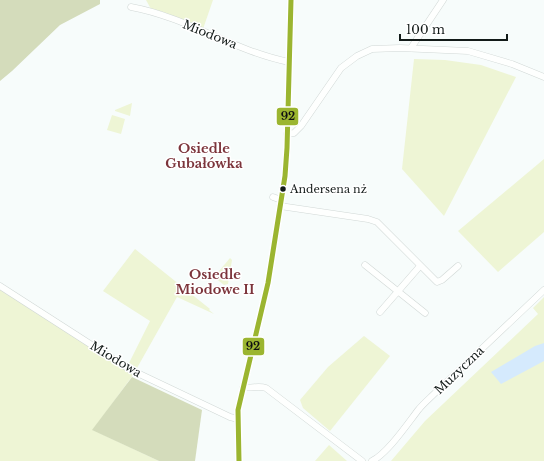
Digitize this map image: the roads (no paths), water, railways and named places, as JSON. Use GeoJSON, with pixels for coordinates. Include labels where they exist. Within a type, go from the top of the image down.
{"type":"FeatureCollection","features":[{"type":"Feature","properties":{"kind":"street"},"geometry":{"type":"LineString","coordinates":[[239,461],[238,407],[268,283],[286,167],[291,0]]}},
{"type":"Feature","properties":{"kind":"street"},"geometry":{"type":"LineString","coordinates":[[411,48],[443,0]]}},
{"type":"Feature","properties":{"kind":"street","name":"Miodowa"},"geometry":{"type":"LineString","coordinates":[[131,7],[151,11],[254,52],[289,62]]}},
{"type":"Feature","properties":{"kind":"street"},"geometry":{"type":"LineString","coordinates":[[287,134],[294,133],[301,126],[338,72],[351,59],[372,49],[411,48],[458,50],[479,54],[512,64],[544,77]]}},
{"type":"Feature","properties":{"kind":"street"},"geometry":{"type":"LineString","coordinates":[[273,197],[281,203],[377,222],[420,266],[438,282],[458,266]]}},
{"type":"Feature","properties":{"kind":"street"},"geometry":{"type":"LineString","coordinates":[[365,265],[424,313]]}},
{"type":"Feature","properties":{"kind":"street"},"geometry":{"type":"LineString","coordinates":[[380,312],[420,266]]}},
{"type":"Feature","properties":{"kind":"street","name":"Miodowa"},"geometry":{"type":"LineString","coordinates":[[0,286],[129,369],[230,417],[238,419]]}},
{"type":"Feature","properties":{"kind":"street","name":"Muzyczna"},"geometry":{"type":"LineString","coordinates":[[372,461],[380,455],[407,426],[419,409],[435,393],[544,290]]}},
{"type":"Feature","properties":{"kind":"street"},"geometry":{"type":"LineString","coordinates":[[243,386],[248,388],[261,386],[266,388],[362,461]]}},
{"type":"Feature","properties":{"kind":"water"},"geometry":{"type":"Polygon","coordinates":[[[544,343],[544,361],[501,384],[491,372],[535,346],[544,343]]]}},
{"type":"Feature","properties":{"kind":"place","name":"Andersena nż"},"geometry":{"type":"Point","coordinates":[283,189]}},
{"type":"Feature","properties":{"kind":"district","name":"Osiedle Gubałówka"},"geometry":{"type":"Point","coordinates":[204,156]}},
{"type":"Feature","properties":{"kind":"district","name":"Osiedle Miodowe II"},"geometry":{"type":"Point","coordinates":[215,282]}}]}
